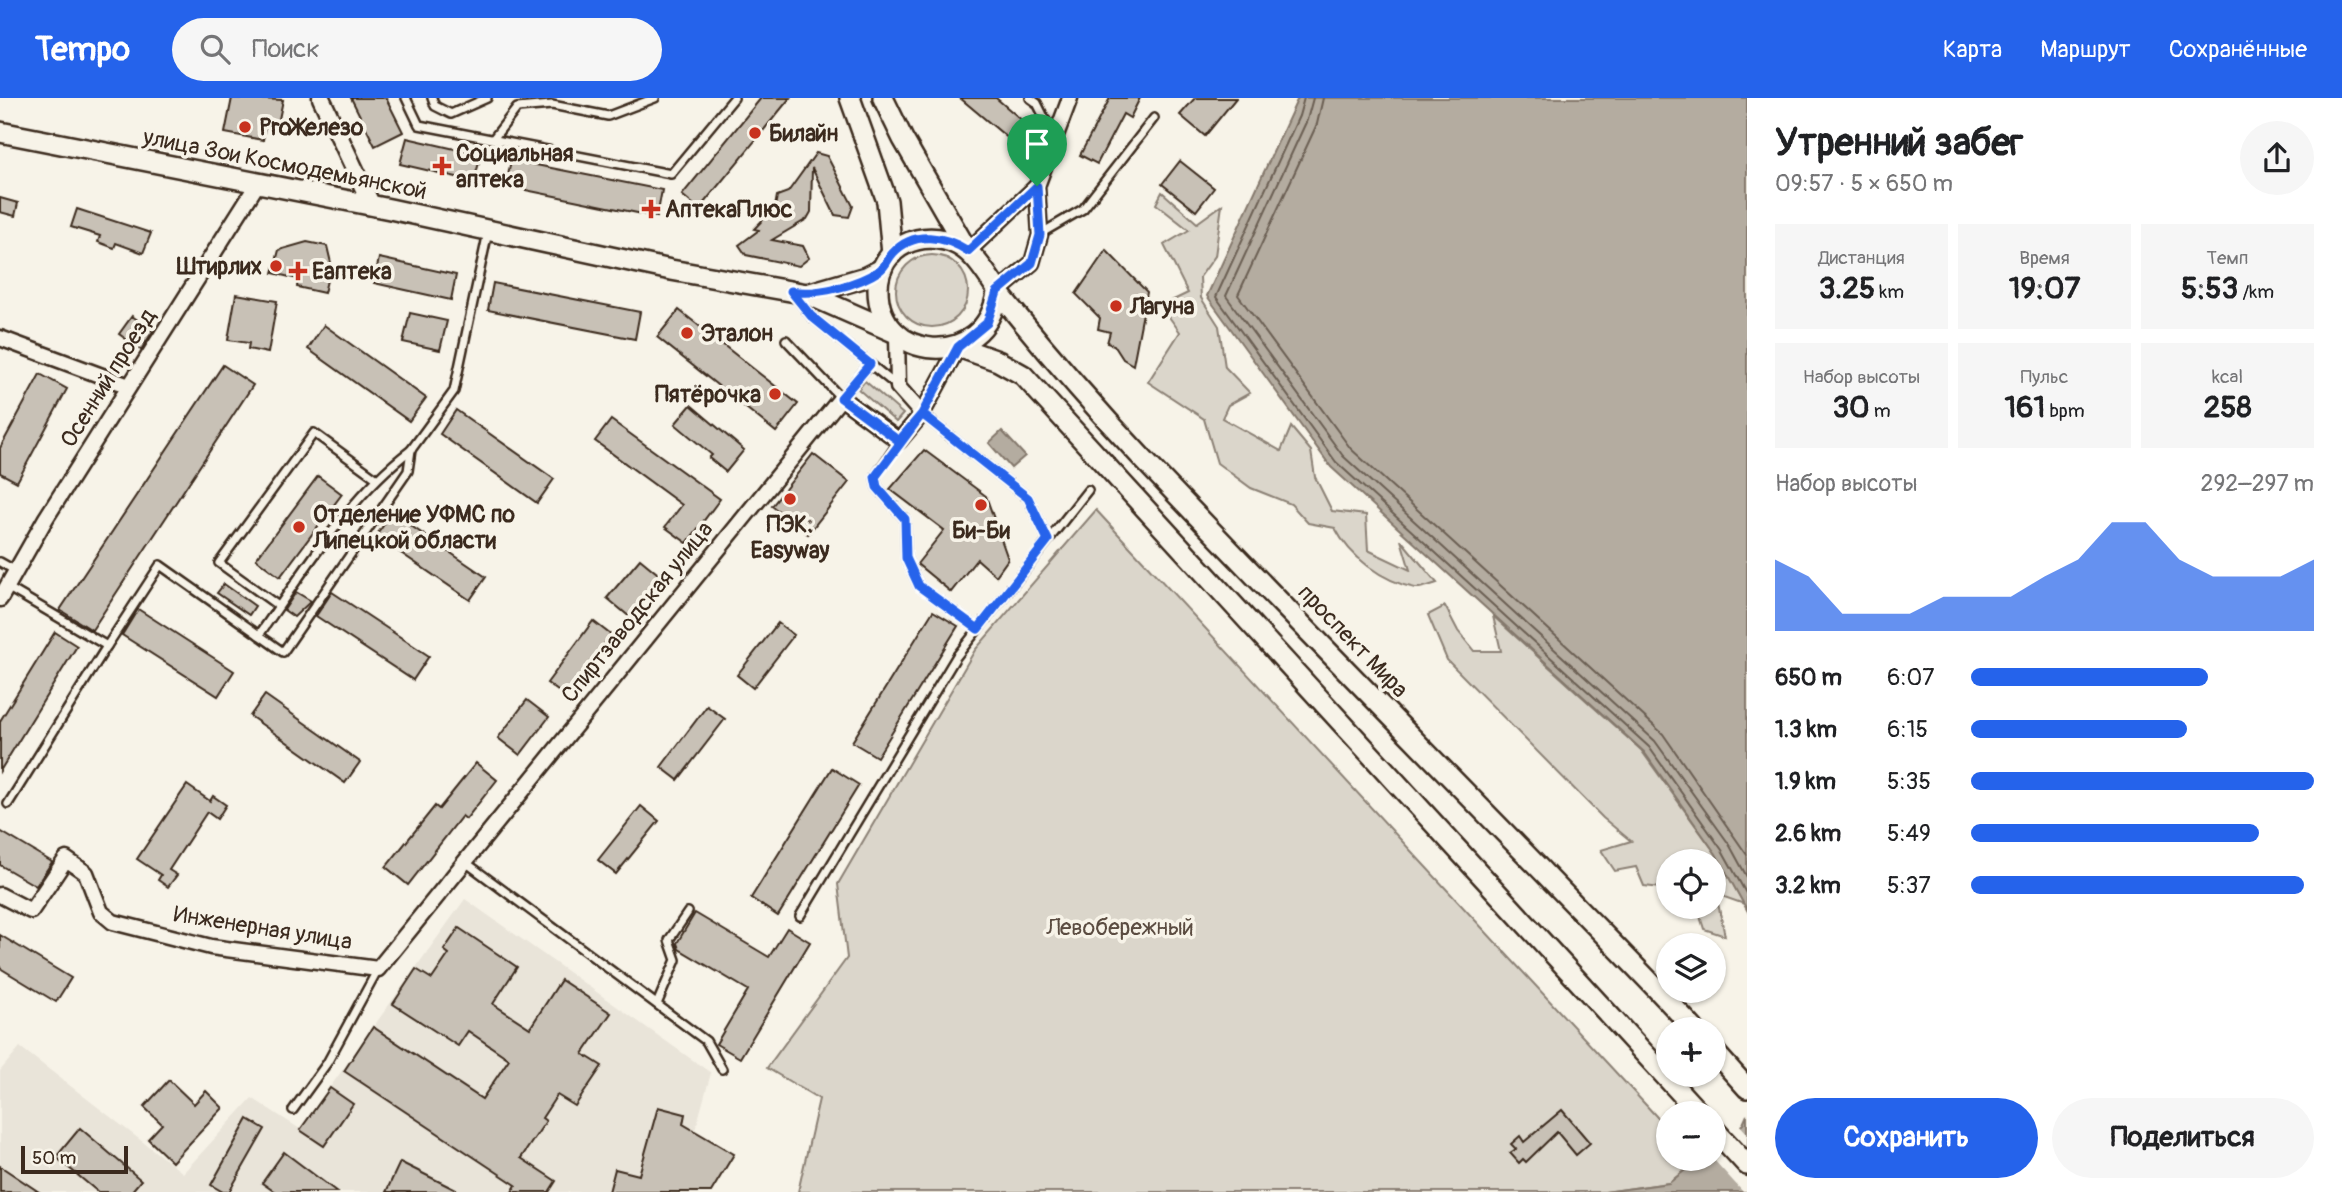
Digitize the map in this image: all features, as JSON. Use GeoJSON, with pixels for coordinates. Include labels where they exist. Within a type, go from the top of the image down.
{"type":"FeatureCollection","features":[{"type":"Feature","properties":{"kind":"main road"},"geometry":{"type":"LineString","coordinates":[[849,98],[887,201],[887,261],[878,294],[883,312],[897,334],[926,347],[958,347],[998,361],[1023,375],[1688,1101]]}},
{"type":"Feature","properties":{"kind":"main road"},"geometry":{"type":"LineString","coordinates":[[883,98],[902,139],[968,251],[997,292],[987,323],[958,347]]}},
{"type":"Feature","properties":{"kind":"main road","name":"улица Зои Космодемьянской"},"geometry":{"type":"LineString","coordinates":[[0,132],[372,206],[671,270],[799,292],[897,334]]}},
{"type":"Feature","properties":{"kind":"main road"},"geometry":{"type":"LineString","coordinates":[[887,261],[905,244],[929,237],[945,240],[968,251]]}},
{"type":"Feature","properties":{"kind":"main road","name":"улица Зои Космодемьянской"},"geometry":{"type":"LineString","coordinates":[[799,292],[866,277],[887,261]]}},
{"type":"Feature","properties":{"kind":"main road","name":"проспект Мира"},"geometry":{"type":"LineString","coordinates":[[997,292],[1141,457],[1682,1017]]}},
{"type":"Feature","properties":{"kind":"main road"},"geometry":{"type":"LineString","coordinates":[[1726,1065],[1747,1088]]}},
{"type":"Feature","properties":{"kind":"main road"},"geometry":{"type":"LineString","coordinates":[[1726,1142],[1747,1165]]}},
{"type":"Feature","properties":{"kind":"street"},"geometry":{"type":"LineString","coordinates":[[321,98],[372,206]]}},
{"type":"Feature","properties":{"kind":"street"},"geometry":{"type":"LineString","coordinates":[[997,292],[1032,263],[1040,235],[1037,186],[1070,98]]}},
{"type":"Feature","properties":{"kind":"street","name":"Осенний проезд"},"geometry":{"type":"LineString","coordinates":[[4,593],[129,386],[258,183]]}},
{"type":"Feature","properties":{"kind":"street"},"geometry":{"type":"LineString","coordinates":[[968,251],[1037,186]]}},
{"type":"Feature","properties":{"kind":"street"},"geometry":{"type":"LineString","coordinates":[[897,334],[898,387],[922,414]]}},
{"type":"Feature","properties":{"kind":"street"},"geometry":{"type":"LineString","coordinates":[[0,338],[129,386]]}},
{"type":"Feature","properties":{"kind":"street"},"geometry":{"type":"LineString","coordinates":[[841,398],[899,441],[922,414],[958,347]]}},
{"type":"Feature","properties":{"kind":"street","name":"Спиртзаводская улица"},"geometry":{"type":"LineString","coordinates":[[378,969],[841,398]]}},
{"type":"Feature","properties":{"kind":"street","name":"Инженерная улица"},"geometry":{"type":"LineString","coordinates":[[0,895],[31,911],[66,859],[86,873],[101,912],[113,922],[211,947],[378,969]]}},
{"type":"Feature","properties":{"kind":"lane"},"geometry":{"type":"LineString","coordinates":[[406,98],[419,125],[671,174],[734,98]]}},
{"type":"Feature","properties":{"kind":"lane"},"geometry":{"type":"LineString","coordinates":[[432,98],[435,106],[451,114],[487,98]]}},
{"type":"Feature","properties":{"kind":"lane"},"geometry":{"type":"LineString","coordinates":[[493,139],[517,108],[552,105],[608,116],[655,98]]}},
{"type":"Feature","properties":{"kind":"lane"},"geometry":{"type":"LineString","coordinates":[[1030,98],[1037,103],[1054,137]]}},
{"type":"Feature","properties":{"kind":"lane"},"geometry":{"type":"LineString","coordinates":[[1040,235],[1083,209],[1154,118]]}},
{"type":"Feature","properties":{"kind":"lane"},"geometry":{"type":"LineString","coordinates":[[259,635],[277,605],[376,478],[411,450],[454,391],[488,230]]}},
{"type":"Feature","properties":{"kind":"lane"},"geometry":{"type":"LineString","coordinates":[[799,292],[811,316],[898,387]]}},
{"type":"Feature","properties":{"kind":"lane"},"geometry":{"type":"LineString","coordinates":[[786,340],[841,398],[870,364]]}},
{"type":"Feature","properties":{"kind":"lane"},"geometry":{"type":"LineString","coordinates":[[922,414],[1028,498],[1048,540]]}},
{"type":"Feature","properties":{"kind":"lane"},"geometry":{"type":"LineString","coordinates":[[277,605],[219,563],[314,433],[376,478]]}},
{"type":"Feature","properties":{"kind":"lane"},"geometry":{"type":"LineString","coordinates":[[899,441],[875,477],[877,487],[905,519],[906,558],[919,586],[978,629]]}},
{"type":"Feature","properties":{"kind":"lane"},"geometry":{"type":"LineString","coordinates":[[8,804],[160,565],[283,652],[408,471],[411,450]]}},
{"type":"Feature","properties":{"kind":"lane"},"geometry":{"type":"LineString","coordinates":[[800,916],[956,657],[1088,489]]}},
{"type":"Feature","properties":{"kind":"lane"},"geometry":{"type":"LineString","coordinates":[[0,562],[16,571]]}},
{"type":"Feature","properties":{"kind":"lane"},"geometry":{"type":"LineString","coordinates":[[4,593],[107,646]]}},
{"type":"Feature","properties":{"kind":"lane"},"geometry":{"type":"LineString","coordinates":[[464,861],[706,1041],[722,1069]]}},
{"type":"Feature","properties":{"kind":"lane"},"geometry":{"type":"LineString","coordinates":[[657,1004],[676,960],[669,940],[688,912]]}},
{"type":"Feature","properties":{"kind":"lane"},"geometry":{"type":"LineString","coordinates":[[293,1110],[327,1063],[378,969]]}},
{"type":"Feature","properties":{"kind":"shaded area"},"geometry":{"type":"Polygon","coordinates":[[[465,899],[711,1073],[678,1192],[0,1192],[0,1071],[20,1047],[183,1173],[252,1098],[300,1129],[465,899]]]}},
{"type":"Feature","properties":{"kind":"green space"},"geometry":{"type":"Polygon","coordinates":[[[1162,192],[1197,223],[1222,205],[1215,256],[1200,277],[1201,298],[1219,326],[1225,367],[1250,393],[1228,405],[1222,418],[1281,451],[1291,427],[1311,451],[1315,477],[1332,511],[1366,515],[1368,550],[1410,570],[1401,540],[1437,583],[1415,588],[1379,574],[1349,549],[1335,528],[1308,523],[1291,504],[1251,488],[1217,463],[1204,419],[1148,382],[1180,332],[1161,306],[1188,293],[1164,245],[1189,230],[1156,204],[1162,192]]]}},
{"type":"Feature","properties":{"kind":"green space"},"geometry":{"type":"Polygon","coordinates":[[[932,255],[946,258],[958,265],[965,277],[968,291],[965,305],[958,317],[946,324],[932,327],[918,324],[906,317],[899,305],[896,291],[899,277],[906,265],[918,258],[932,255]]]}},
{"type":"Feature","properties":{"kind":"green space"},"geometry":{"type":"Polygon","coordinates":[[[865,381],[903,414],[896,422],[858,389],[865,381]]]}},
{"type":"Feature","properties":{"kind":"green space","name":"Левобережный"},"geometry":{"type":"Polygon","coordinates":[[[1096,510],[1656,1116],[1656,1171],[1684,1171],[1669,1183],[1605,1192],[798,1192],[819,1099],[767,1068],[847,958],[838,884],[975,650],[1096,510]]]}},
{"type":"Feature","properties":{"kind":"green space"},"geometry":{"type":"Polygon","coordinates":[[[1445,606],[1458,631],[1474,651],[1501,651],[1493,616],[1641,750],[1712,849],[1656,849],[1656,887],[1644,886],[1636,867],[1615,871],[1601,850],[1631,841],[1603,818],[1447,660],[1428,615],[1445,606]]]}},
{"type":"Feature","properties":{"kind":"green space"},"geometry":{"type":"Polygon","coordinates":[[[1726,872],[1744,904],[1726,898],[1726,872]]]}},
{"type":"Feature","properties":{"kind":"green space"},"geometry":{"type":"Polygon","coordinates":[[[1701,919],[1721,919],[1724,933],[1716,933],[1704,929],[1701,919]]]}},
{"type":"Feature","properties":{"kind":"water"},"geometry":{"type":"Polygon","coordinates":[[[1298,98],[1747,98],[1747,910],[1726,872],[1726,849],[1712,849],[1644,752],[1331,467],[1207,296],[1298,98]]]}},
{"type":"Feature","properties":{"kind":"water"},"geometry":{"type":"Polygon","coordinates":[[[1002,431],[1025,456],[1011,468],[989,443],[1002,431]]]}},
{"type":"Feature","properties":{"kind":"water"},"geometry":{"type":"Polygon","coordinates":[[[1747,1115],[1747,1192],[1605,1192],[1669,1183],[1684,1171],[1726,1171],[1726,1137],[1743,1124],[1747,1115]]]}},
{"type":"Feature","properties":{"kind":"pier"},"geometry":{"type":"Polygon","coordinates":[[[1738,1123],[1747,1133],[1747,1192],[1743,1192],[1724,1171],[1726,1133],[1738,1123]]]}},
{"type":"Feature","properties":{"kind":"building"},"geometry":{"type":"Polygon","coordinates":[[[232,98],[283,100],[278,124],[265,128],[263,140],[225,133],[232,98]]]}},
{"type":"Feature","properties":{"kind":"building"},"geometry":{"type":"Polygon","coordinates":[[[351,98],[386,98],[403,132],[375,146],[351,98]]]}},
{"type":"Feature","properties":{"kind":"building"},"geometry":{"type":"Polygon","coordinates":[[[761,98],[790,98],[699,209],[682,195],[761,98]]]}},
{"type":"Feature","properties":{"kind":"building"},"geometry":{"type":"Polygon","coordinates":[[[960,98],[996,98],[1024,122],[1009,139],[960,98]]]}},
{"type":"Feature","properties":{"kind":"building"},"geometry":{"type":"Polygon","coordinates":[[[1110,98],[1140,98],[1130,118],[1123,114],[1097,164],[1080,155],[1110,98]]]}},
{"type":"Feature","properties":{"kind":"building"},"geometry":{"type":"Polygon","coordinates":[[[1195,98],[1236,98],[1205,136],[1180,115],[1195,98]]]}},
{"type":"Feature","properties":{"kind":"building"},"geometry":{"type":"Polygon","coordinates":[[[407,138],[481,155],[474,181],[400,164],[407,138]]]}},
{"type":"Feature","properties":{"kind":"building"},"geometry":{"type":"Polygon","coordinates":[[[816,153],[827,156],[853,206],[849,217],[835,215],[812,168],[811,212],[807,219],[772,240],[803,246],[809,258],[799,266],[746,255],[739,245],[759,230],[754,229],[775,207],[777,196],[788,192],[816,153]]]}},
{"type":"Feature","properties":{"kind":"building"},"geometry":{"type":"Polygon","coordinates":[[[511,160],[662,190],[657,217],[506,186],[511,160]]]}},
{"type":"Feature","properties":{"kind":"building"},"geometry":{"type":"Polygon","coordinates":[[[1180,161],[1214,188],[1196,211],[1162,184],[1180,161]]]}},
{"type":"Feature","properties":{"kind":"building"},"geometry":{"type":"Polygon","coordinates":[[[0,198],[18,203],[15,216],[0,212],[0,198]]]}},
{"type":"Feature","properties":{"kind":"building"},"geometry":{"type":"Polygon","coordinates":[[[77,209],[151,233],[143,253],[116,243],[114,248],[98,242],[100,236],[71,227],[77,209]]]}},
{"type":"Feature","properties":{"kind":"building"},"geometry":{"type":"Polygon","coordinates":[[[307,242],[327,246],[331,263],[324,293],[297,287],[298,279],[273,273],[279,250],[307,242]]]}},
{"type":"Feature","properties":{"kind":"building","name":"Лагуна"},"geometry":{"type":"Polygon","coordinates":[[[1106,250],[1147,292],[1133,365],[1123,359],[1114,345],[1107,343],[1110,332],[1098,329],[1100,318],[1076,294],[1106,250]]]}},
{"type":"Feature","properties":{"kind":"building"},"geometry":{"type":"Polygon","coordinates":[[[379,258],[456,275],[451,300],[374,283],[379,258]]]}},
{"type":"Feature","properties":{"kind":"building"},"geometry":{"type":"Polygon","coordinates":[[[493,283],[640,312],[635,339],[488,310],[493,283]]]}},
{"type":"Feature","properties":{"kind":"building"},"geometry":{"type":"Polygon","coordinates":[[[236,294],[277,301],[268,353],[248,349],[249,343],[228,340],[236,294]]]}},
{"type":"Feature","properties":{"kind":"building"},"geometry":{"type":"Polygon","coordinates":[[[679,310],[798,404],[776,432],[657,337],[679,310]]]}},
{"type":"Feature","properties":{"kind":"building"},"geometry":{"type":"Polygon","coordinates":[[[410,313],[447,321],[440,350],[403,342],[410,313]]]}},
{"type":"Feature","properties":{"kind":"building"},"geometry":{"type":"Polygon","coordinates":[[[132,316],[153,331],[141,350],[119,334],[132,316]]]}},
{"type":"Feature","properties":{"kind":"building"},"geometry":{"type":"Polygon","coordinates":[[[324,325],[426,398],[409,421],[308,349],[324,325]]]}},
{"type":"Feature","properties":{"kind":"building"},"geometry":{"type":"Polygon","coordinates":[[[223,365],[253,385],[92,630],[60,610],[223,365]]]}},
{"type":"Feature","properties":{"kind":"building"},"geometry":{"type":"Polygon","coordinates":[[[40,374],[67,389],[17,482],[0,473],[0,448],[40,374]]]}},
{"type":"Feature","properties":{"kind":"building"},"geometry":{"type":"Polygon","coordinates":[[[691,405],[744,450],[726,472],[709,458],[712,455],[675,424],[691,405]]]}},
{"type":"Feature","properties":{"kind":"building"},"geometry":{"type":"Polygon","coordinates":[[[456,410],[554,479],[537,503],[440,434],[456,410]]]}},
{"type":"Feature","properties":{"kind":"building"},"geometry":{"type":"Polygon","coordinates":[[[611,420],[720,499],[687,543],[665,527],[682,505],[595,441],[611,420]]]}},
{"type":"Feature","properties":{"kind":"building"},"geometry":{"type":"Polygon","coordinates":[[[924,450],[986,496],[1008,559],[996,576],[977,559],[951,592],[917,564],[944,530],[890,489],[924,450]]]}},
{"type":"Feature","properties":{"kind":"building"},"geometry":{"type":"Polygon","coordinates":[[[813,454],[849,482],[808,534],[772,506],[813,454]]]}},
{"type":"Feature","properties":{"kind":"building","name":"Отделение УФМС по Липецкой области"},"geometry":{"type":"Polygon","coordinates":[[[318,476],[342,494],[280,577],[256,559],[318,476]]]}},
{"type":"Feature","properties":{"kind":"building"},"geometry":{"type":"Polygon","coordinates":[[[392,513],[486,577],[470,600],[376,536],[392,513]]]}},
{"type":"Feature","properties":{"kind":"building"},"geometry":{"type":"Polygon","coordinates":[[[640,559],[663,578],[631,618],[607,598],[640,559]]]}},
{"type":"Feature","properties":{"kind":"building"},"geometry":{"type":"Polygon","coordinates":[[[224,584],[255,606],[249,615],[217,593],[224,584]]]}},
{"type":"Feature","properties":{"kind":"building"},"geometry":{"type":"Polygon","coordinates":[[[296,592],[311,601],[294,617],[284,610],[296,592]]]}},
{"type":"Feature","properties":{"kind":"building"},"geometry":{"type":"Polygon","coordinates":[[[332,592],[429,656],[413,680],[316,616],[332,592]]]}},
{"type":"Feature","properties":{"kind":"building"},"geometry":{"type":"Polygon","coordinates":[[[138,609],[234,671],[218,696],[122,635],[138,609]]]}},
{"type":"Feature","properties":{"kind":"building"},"geometry":{"type":"Polygon","coordinates":[[[933,611],[958,626],[877,757],[852,742],[933,611]]]}},
{"type":"Feature","properties":{"kind":"building"},"geometry":{"type":"Polygon","coordinates":[[[593,621],[611,635],[565,696],[547,683],[593,621]]]}},
{"type":"Feature","properties":{"kind":"building"},"geometry":{"type":"Polygon","coordinates":[[[778,623],[794,635],[753,688],[737,675],[778,623]]]}},
{"type":"Feature","properties":{"kind":"building"},"geometry":{"type":"Polygon","coordinates":[[[55,632],[77,646],[0,771],[0,721],[55,632]]]}},
{"type":"Feature","properties":{"kind":"building"},"geometry":{"type":"Polygon","coordinates":[[[265,695],[360,762],[345,783],[250,716],[265,695]]]}},
{"type":"Feature","properties":{"kind":"building"},"geometry":{"type":"Polygon","coordinates":[[[527,700],[549,717],[520,755],[498,738],[527,700]]]}},
{"type":"Feature","properties":{"kind":"building"},"geometry":{"type":"Polygon","coordinates":[[[707,706],[725,719],[678,780],[661,767],[707,706]]]}},
{"type":"Feature","properties":{"kind":"building"},"geometry":{"type":"Polygon","coordinates":[[[476,763],[497,780],[466,819],[462,816],[408,885],[386,867],[435,806],[439,809],[476,763]]]}},
{"type":"Feature","properties":{"kind":"building"},"geometry":{"type":"Polygon","coordinates":[[[832,768],[859,785],[778,916],[751,898],[832,768]]]}},
{"type":"Feature","properties":{"kind":"building"},"geometry":{"type":"Polygon","coordinates":[[[187,785],[210,801],[213,796],[226,805],[217,819],[207,812],[169,870],[177,875],[168,887],[158,880],[161,875],[137,859],[187,785]]]}},
{"type":"Feature","properties":{"kind":"building"},"geometry":{"type":"Polygon","coordinates":[[[641,806],[659,821],[616,874],[598,860],[641,806]]]}},
{"type":"Feature","properties":{"kind":"building"},"geometry":{"type":"Polygon","coordinates":[[[0,831],[52,862],[36,886],[0,865],[0,831]]]}},
{"type":"Feature","properties":{"kind":"building"},"geometry":{"type":"Polygon","coordinates":[[[695,913],[769,957],[787,928],[810,942],[740,1058],[716,1044],[748,990],[679,949],[677,943],[695,913]]]}},
{"type":"Feature","properties":{"kind":"building"},"geometry":{"type":"Polygon","coordinates":[[[459,928],[517,967],[493,1004],[530,1028],[561,980],[611,1013],[583,1054],[602,1066],[575,1106],[557,1095],[542,1118],[546,1121],[521,1158],[556,1181],[549,1192],[512,1192],[516,1185],[344,1071],[373,1027],[482,1099],[509,1059],[468,1031],[458,1046],[393,1004],[416,969],[432,979],[449,954],[444,950],[459,928]]]}},
{"type":"Feature","properties":{"kind":"building"},"geometry":{"type":"Polygon","coordinates":[[[0,935],[71,978],[56,1002],[0,968],[0,935]]]}},
{"type":"Feature","properties":{"kind":"building"},"geometry":{"type":"Polygon","coordinates":[[[169,1080],[194,1104],[206,1091],[223,1108],[172,1162],[148,1139],[162,1124],[144,1107],[169,1080]]]}},
{"type":"Feature","properties":{"kind":"building"},"geometry":{"type":"Polygon","coordinates":[[[330,1088],[353,1104],[324,1146],[300,1130],[330,1088]]]}},
{"type":"Feature","properties":{"kind":"building"},"geometry":{"type":"Polygon","coordinates":[[[658,1107],[685,1114],[683,1124],[734,1154],[711,1192],[609,1192],[615,1169],[639,1175],[658,1107]]]}},
{"type":"Feature","properties":{"kind":"building"},"geometry":{"type":"Polygon","coordinates":[[[1562,1110],[1590,1143],[1576,1155],[1557,1132],[1526,1162],[1523,1159],[1519,1163],[1510,1153],[1516,1149],[1511,1144],[1520,1136],[1524,1142],[1562,1110]]]}},
{"type":"Feature","properties":{"kind":"building"},"geometry":{"type":"Polygon","coordinates":[[[248,1119],[265,1129],[229,1192],[223,1192],[211,1185],[248,1119]]]}},
{"type":"Feature","properties":{"kind":"building"},"geometry":{"type":"Polygon","coordinates":[[[80,1128],[141,1180],[131,1192],[98,1192],[56,1157],[80,1128]]]}},
{"type":"Feature","properties":{"kind":"building"},"geometry":{"type":"Polygon","coordinates":[[[284,1152],[337,1192],[275,1192],[262,1183],[284,1152]]]}},
{"type":"Feature","properties":{"kind":"building"},"geometry":{"type":"Polygon","coordinates":[[[400,1162],[460,1192],[386,1192],[400,1162]]]}},
{"type":"Feature","properties":{"kind":"building"},"geometry":{"type":"Polygon","coordinates":[[[0,1166],[39,1192],[0,1192],[0,1166]]]}},
{"type":"Feature","properties":{"kind":"place","name":"ProЖелезо"},"geometry":{"type":"Point","coordinates":[245,127]}},
{"type":"Feature","properties":{"kind":"place","name":"Билайн"},"geometry":{"type":"Point","coordinates":[755,133]}},
{"type":"Feature","properties":{"kind":"place","name":"Социальная аптека"},"geometry":{"type":"Point","coordinates":[442,166]}},
{"type":"Feature","properties":{"kind":"place","name":"АптекаПлюс"},"geometry":{"type":"Point","coordinates":[651,209]}},
{"type":"Feature","properties":{"kind":"place","name":"Штирлих"},"geometry":{"type":"Point","coordinates":[276,266]}},
{"type":"Feature","properties":{"kind":"place","name":"Еаптека"},"geometry":{"type":"Point","coordinates":[298,271]}},
{"type":"Feature","properties":{"kind":"place","name":"Лагуна"},"geometry":{"type":"Point","coordinates":[1116,306]}},
{"type":"Feature","properties":{"kind":"place","name":"Эталон"},"geometry":{"type":"Point","coordinates":[687,333]}},
{"type":"Feature","properties":{"kind":"place","name":"Пятёрочка"},"geometry":{"type":"Point","coordinates":[775,394]}},
{"type":"Feature","properties":{"kind":"place","name":"ПЭК: Easyway"},"geometry":{"type":"Point","coordinates":[790,499]}},
{"type":"Feature","properties":{"kind":"place","name":"Би-Би"},"geometry":{"type":"Point","coordinates":[981,505]}},
{"type":"Feature","properties":{"kind":"place","name":"Отделение УФМС по Липецкой области"},"geometry":{"type":"Point","coordinates":[299,527]}},
{"type":"Feature","properties":{"kind":"route"},"geometry":{"type":"LineString","coordinates":[[1037,186],[968,251],[945,240],[920,238],[898,248],[882,269],[866,277],[807,294],[791,291],[811,316],[870,364],[841,398],[899,441],[922,414],[1028,498],[1048,540],[978,629],[919,586],[906,558],[905,519],[877,487],[875,477],[899,441],[922,414],[958,347],[971,340],[987,323],[996,303],[997,292],[1032,263],[1040,235],[1037,186]]}}]}
